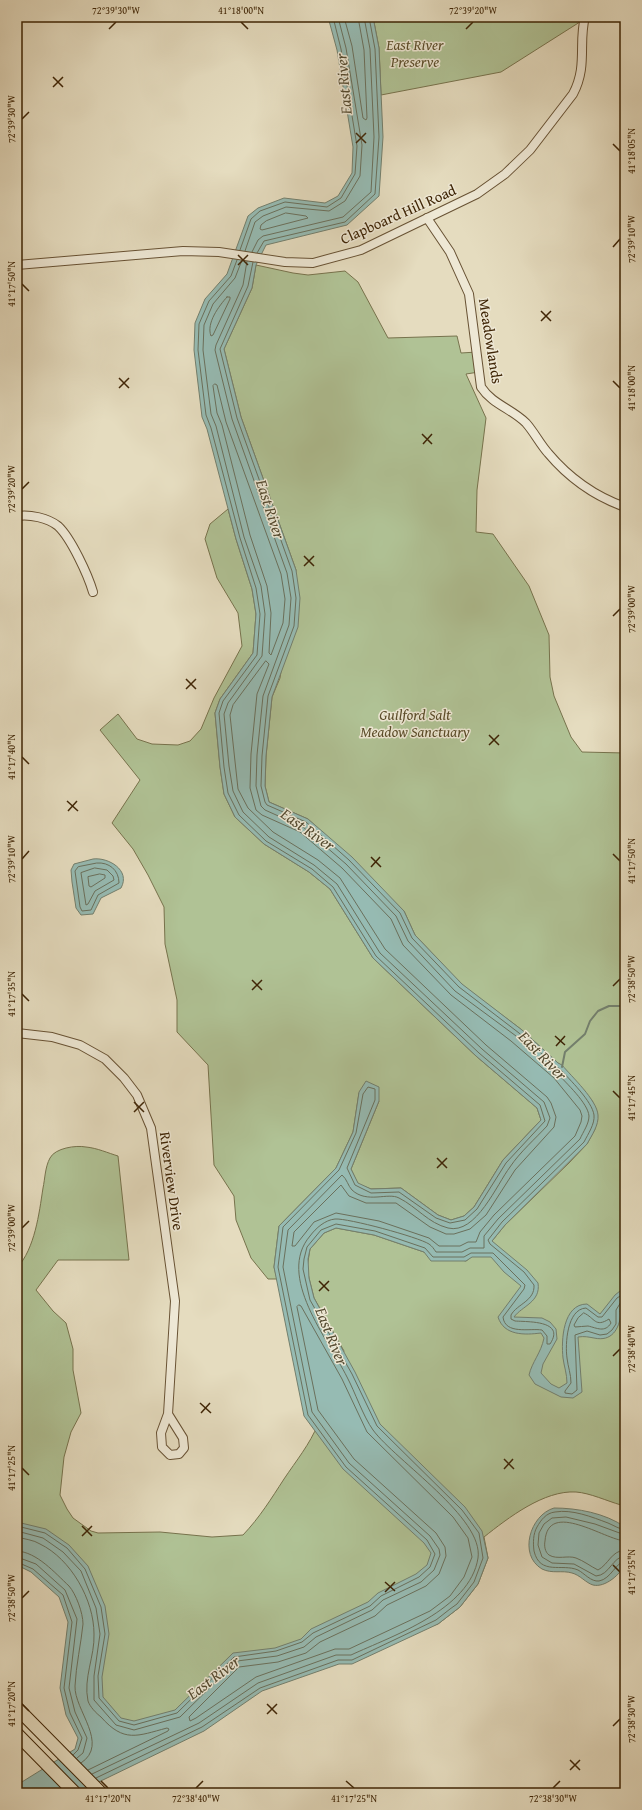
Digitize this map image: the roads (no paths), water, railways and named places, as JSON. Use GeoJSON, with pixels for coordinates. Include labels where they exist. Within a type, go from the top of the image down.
{"type":"FeatureCollection","features":[{"type":"Feature","properties":{"kind":"highway"},"geometry":{"type":"LineString","coordinates":[[17,1708],[100,1791]]}},
{"type":"Feature","properties":{"kind":"highway"},"geometry":{"type":"LineString","coordinates":[[17,1734],[75,1793]]}},
{"type":"Feature","properties":{"kind":"street","name":"Clapboard Hill Road"},"geometry":{"type":"LineString","coordinates":[[17,265],[183,251],[227,253],[285,262],[313,262],[360,250],[477,194],[505,174],[530,150],[543,134],[553,118],[573,94],[578,84],[582,69],[585,17]]}},
{"type":"Feature","properties":{"kind":"street","name":"Meadowlands"},"geometry":{"type":"LineString","coordinates":[[427,218],[450,252],[469,294],[481,386],[486,395],[494,402],[515,414],[526,424],[547,453],[569,475],[589,490],[611,502],[625,507]]}},
{"type":"Feature","properties":{"kind":"street"},"geometry":{"type":"LineString","coordinates":[[17,516],[39,517],[58,526],[67,537],[90,580],[93,592]]}},
{"type":"Feature","properties":{"kind":"street","name":"Riverview Drive"},"geometry":{"type":"LineString","coordinates":[[17,1033],[52,1037],[80,1046],[105,1059],[124,1078],[137,1095],[151,1128],[175,1301],[168,1414],[160,1433],[162,1448],[170,1455],[179,1454],[184,1448],[183,1438],[168,1414]]}},
{"type":"Feature","properties":{"kind":"water","name":"East River"},"geometry":{"type":"Polygon","coordinates":[[[328,17],[373,17],[379,48],[383,137],[379,196],[347,225],[266,245],[256,265],[252,288],[224,349],[241,417],[296,570],[300,598],[298,627],[272,697],[266,756],[265,786],[269,802],[308,819],[352,857],[404,911],[415,935],[462,984],[522,1030],[562,1065],[578,1082],[597,1109],[598,1119],[595,1130],[587,1144],[505,1225],[492,1241],[527,1270],[538,1283],[537,1295],[514,1317],[542,1318],[550,1322],[556,1329],[557,1339],[543,1364],[541,1373],[551,1384],[559,1388],[567,1383],[562,1351],[563,1333],[568,1316],[573,1310],[579,1306],[587,1304],[600,1314],[615,1295],[625,1287],[625,1303],[620,1311],[621,1314],[618,1325],[614,1333],[610,1336],[600,1339],[578,1337],[582,1392],[573,1398],[561,1397],[535,1384],[529,1375],[543,1343],[544,1338],[541,1333],[522,1334],[510,1331],[505,1328],[498,1317],[521,1286],[504,1272],[491,1257],[472,1257],[466,1261],[431,1261],[424,1252],[374,1235],[336,1228],[324,1233],[310,1249],[308,1259],[309,1278],[314,1298],[355,1372],[380,1424],[465,1507],[482,1531],[488,1558],[478,1584],[460,1607],[438,1624],[352,1664],[339,1664],[262,1691],[204,1731],[76,1793],[17,1793],[17,1785],[75,1749],[78,1738],[66,1715],[60,1688],[68,1622],[59,1597],[31,1572],[17,1565],[17,1522],[46,1529],[69,1545],[88,1566],[105,1606],[109,1634],[102,1677],[103,1697],[121,1718],[134,1721],[175,1710],[233,1653],[275,1648],[301,1639],[311,1629],[368,1602],[378,1593],[416,1574],[427,1565],[431,1553],[424,1543],[343,1469],[304,1416],[274,1267],[279,1226],[336,1168],[353,1132],[359,1092],[366,1081],[379,1087],[379,1101],[351,1169],[358,1183],[371,1189],[401,1188],[438,1215],[451,1220],[464,1216],[474,1207],[503,1160],[541,1120],[537,1108],[476,1056],[373,958],[330,889],[309,872],[264,844],[235,817],[224,794],[215,713],[220,699],[253,653],[256,614],[252,589],[236,539],[207,429],[202,417],[194,350],[195,323],[205,299],[227,274],[248,216],[258,208],[284,198],[325,203],[338,196],[352,173],[353,147],[337,50],[328,17]]]}},
{"type":"Feature","properties":{"kind":"water"},"geometry":{"type":"Polygon","coordinates":[[[93,859],[105,860],[116,866],[123,876],[123,882],[121,888],[101,898],[93,914],[81,915],[76,908],[71,870],[74,864],[93,859]]]}},
{"type":"Feature","properties":{"kind":"water"},"geometry":{"type":"Polygon","coordinates":[[[554,1508],[591,1512],[609,1518],[625,1527],[626,1560],[623,1568],[616,1576],[602,1584],[593,1585],[575,1574],[568,1572],[553,1572],[542,1569],[535,1563],[530,1555],[529,1545],[533,1527],[546,1512],[554,1508]]]}},
{"type":"Feature","properties":{"kind":"waterway","name":"East River"},"geometry":{"type":"LineString","coordinates":[[562,1067],[565,1052],[585,1034],[590,1021],[598,1011],[609,1006],[625,1006]]}},
{"type":"Feature","properties":{"kind":"park label","name":"East River Preserve"},"geometry":{"type":"Point","coordinates":[415,52]}},
{"type":"Feature","properties":{"kind":"park label","name":"Guilford Salt Meadow Sanctuary"},"geometry":{"type":"Point","coordinates":[415,722]}}]}
